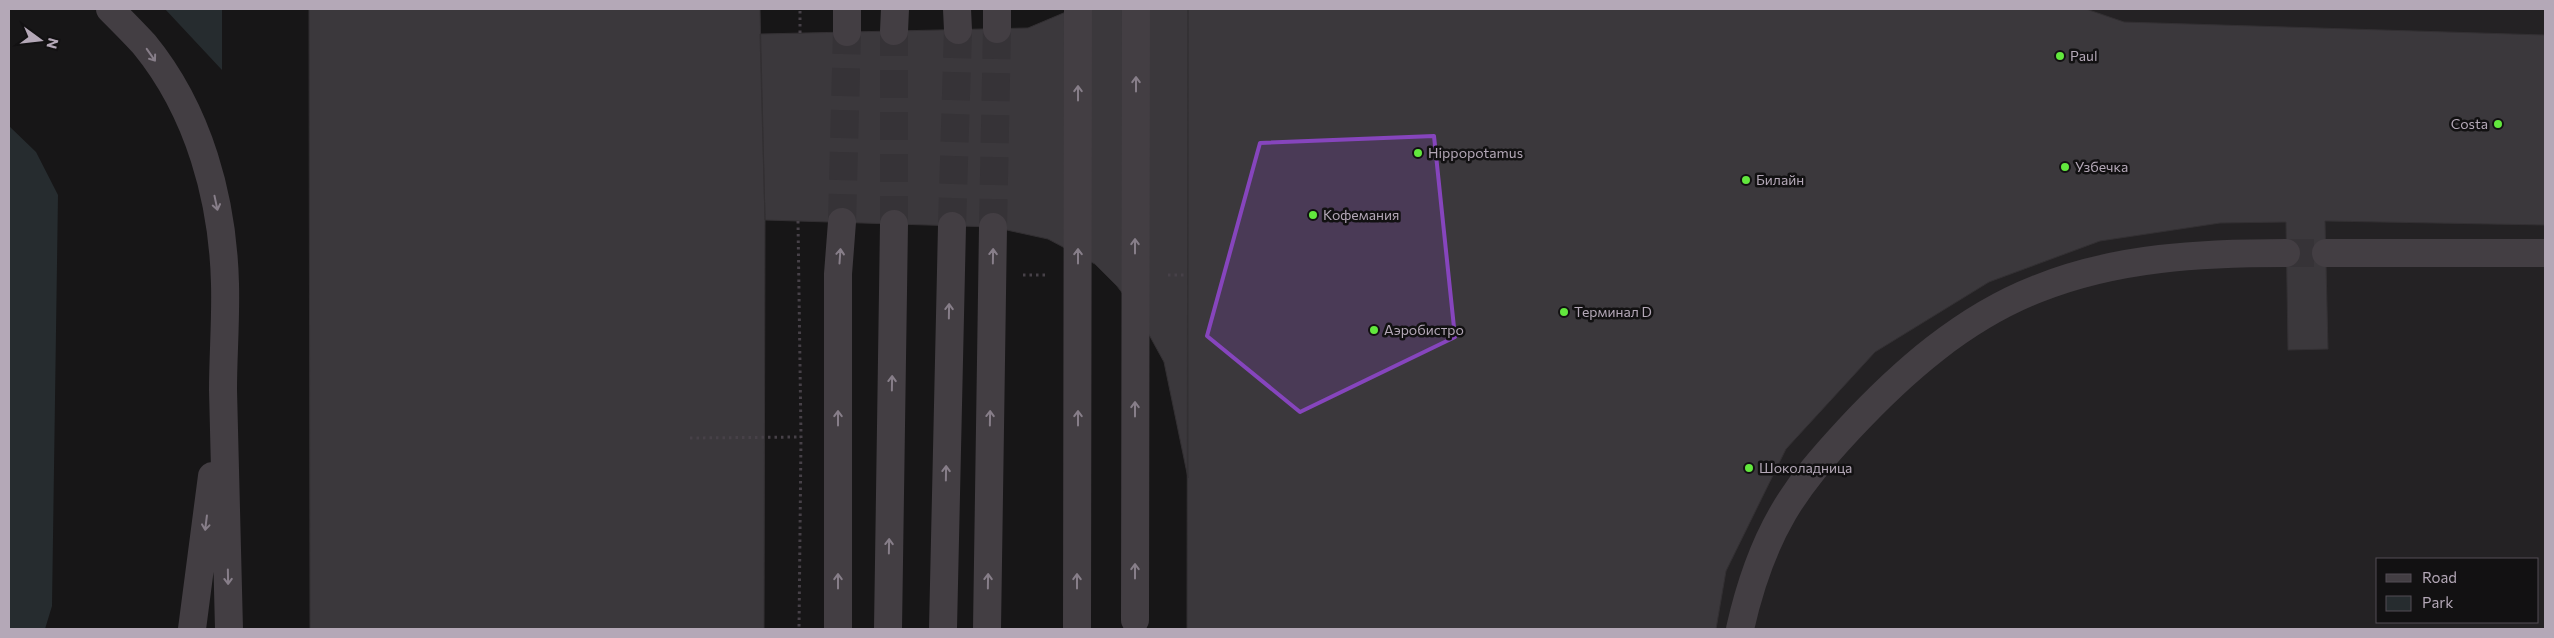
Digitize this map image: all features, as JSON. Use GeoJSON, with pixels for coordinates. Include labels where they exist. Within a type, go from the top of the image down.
{"type":"FeatureCollection","features":[{"type":"Feature","properties":{"kind":"street"},"geometry":{"type":"LineString","coordinates":[[1077,629],[1078,9]]}},
{"type":"Feature","properties":{"kind":"street"},"geometry":{"type":"LineString","coordinates":[[1135,629],[1136,9]]}},
{"type":"Feature","properties":{"kind":"street"},"geometry":{"type":"LineString","coordinates":[[110,12],[144,45],[169,80],[192,123],[209,172],[220,226],[225,284],[223,388],[229,629]]}},
{"type":"Feature","properties":{"kind":"street"},"geometry":{"type":"LineString","coordinates":[[838,629],[838,274],[842,222]]}},
{"type":"Feature","properties":{"kind":"street"},"geometry":{"type":"LineString","coordinates":[[888,629],[894,224]]}},
{"type":"Feature","properties":{"kind":"street"},"geometry":{"type":"LineString","coordinates":[[943,629],[952,226]]}},
{"type":"Feature","properties":{"kind":"street"},"geometry":{"type":"LineString","coordinates":[[987,629],[993,227]]}},
{"type":"Feature","properties":{"kind":"street"},"geometry":{"type":"LineString","coordinates":[[1740,629],[1751,584],[1783,514],[1814,468],[1882,393],[1926,355],[1992,310],[2038,288],[2097,270],[2167,257],[2230,253],[2286,253]]}},
{"type":"Feature","properties":{"kind":"street"},"geometry":{"type":"LineString","coordinates":[[2326,253],[2545,254]]}},
{"type":"Feature","properties":{"kind":"street"},"geometry":{"type":"LineString","coordinates":[[192,629],[223,388]]}},
{"type":"Feature","properties":{"kind":"path"},"geometry":{"type":"LineString","coordinates":[[800,9],[800,33]]}},
{"type":"Feature","properties":{"kind":"path"},"geometry":{"type":"LineString","coordinates":[[798,221],[801,436],[799,629]]}},
{"type":"Feature","properties":{"kind":"path"},"geometry":{"type":"LineString","coordinates":[[690,438],[801,436]]}},
{"type":"Feature","properties":{"kind":"highlighted area"},"geometry":{"type":"Polygon","coordinates":[[[1434,136],[1455,337],[1300,412],[1207,336],[1260,143],[1434,136]]]}},
{"type":"Feature","properties":{"kind":"shaded area","name":"Терминал D"},"geometry":{"type":"Polygon","coordinates":[[[1188,9],[2545,9],[2545,629],[1187,629],[1188,9]]]}},
{"type":"Feature","properties":{"kind":"green space"},"geometry":{"type":"Polygon","coordinates":[[[165,9],[222,9],[222,70],[165,9]]]}},
{"type":"Feature","properties":{"kind":"green space"},"geometry":{"type":"Polygon","coordinates":[[[9,126],[36,152],[58,195],[52,606],[45,629],[9,629],[9,126]]]}},
{"type":"Feature","properties":{"kind":"building"},"geometry":{"type":"Polygon","coordinates":[[[309,9],[760,9],[765,220],[764,629],[310,629],[309,9]]]}},
{"type":"Feature","properties":{"kind":"building"},"geometry":{"type":"Polygon","coordinates":[[[1073,9],[1188,9],[1188,478],[1164,362],[1136,311],[1117,286],[1095,264],[1048,239],[993,227],[765,220],[760,34],[1028,28],[1073,9]]]}},
{"type":"Feature","properties":{"kind":"building","name":"Терминал D"},"geometry":{"type":"Polygon","coordinates":[[[1188,9],[2086,9],[2124,22],[2545,35],[2545,225],[2325,221],[2328,349],[2288,350],[2286,222],[2220,223],[2100,241],[1989,282],[1875,352],[1786,449],[1726,571],[1716,629],[1187,629],[1188,9]]]}},
{"type":"Feature","properties":{"kind":"tunnel"},"geometry":{"type":"LineString","coordinates":[[993,227],[997,29]]}},
{"type":"Feature","properties":{"kind":"tunnel"},"geometry":{"type":"LineString","coordinates":[[952,226],[958,30]]}},
{"type":"Feature","properties":{"kind":"tunnel"},"geometry":{"type":"LineString","coordinates":[[894,31],[894,224]]}},
{"type":"Feature","properties":{"kind":"tunnel"},"geometry":{"type":"LineString","coordinates":[[842,222],[847,32]]}},
{"type":"Feature","properties":{"kind":"tunnel"},"geometry":{"type":"LineString","coordinates":[[2286,253],[2326,253]]}},
{"type":"Feature","properties":{"kind":"place","name":"Paul"},"geometry":{"type":"Point","coordinates":[2060,56]}},
{"type":"Feature","properties":{"kind":"place","name":"Costa"},"geometry":{"type":"Point","coordinates":[2498,124]}},
{"type":"Feature","properties":{"kind":"place","name":"Hippopotamus"},"geometry":{"type":"Point","coordinates":[1418,153]}},
{"type":"Feature","properties":{"kind":"place","name":"Узбечка"},"geometry":{"type":"Point","coordinates":[2065,167]}},
{"type":"Feature","properties":{"kind":"place","name":"Билайн"},"geometry":{"type":"Point","coordinates":[1746,180]}},
{"type":"Feature","properties":{"kind":"place","name":"Кофемания"},"geometry":{"type":"Point","coordinates":[1313,215]}},
{"type":"Feature","properties":{"kind":"place","name":"Терминал D"},"geometry":{"type":"Point","coordinates":[1564,312]}},
{"type":"Feature","properties":{"kind":"place","name":"Аэробистро"},"geometry":{"type":"Point","coordinates":[1374,330]}},
{"type":"Feature","properties":{"kind":"place","name":"Шоколадница"},"geometry":{"type":"Point","coordinates":[1749,468]}}]}
